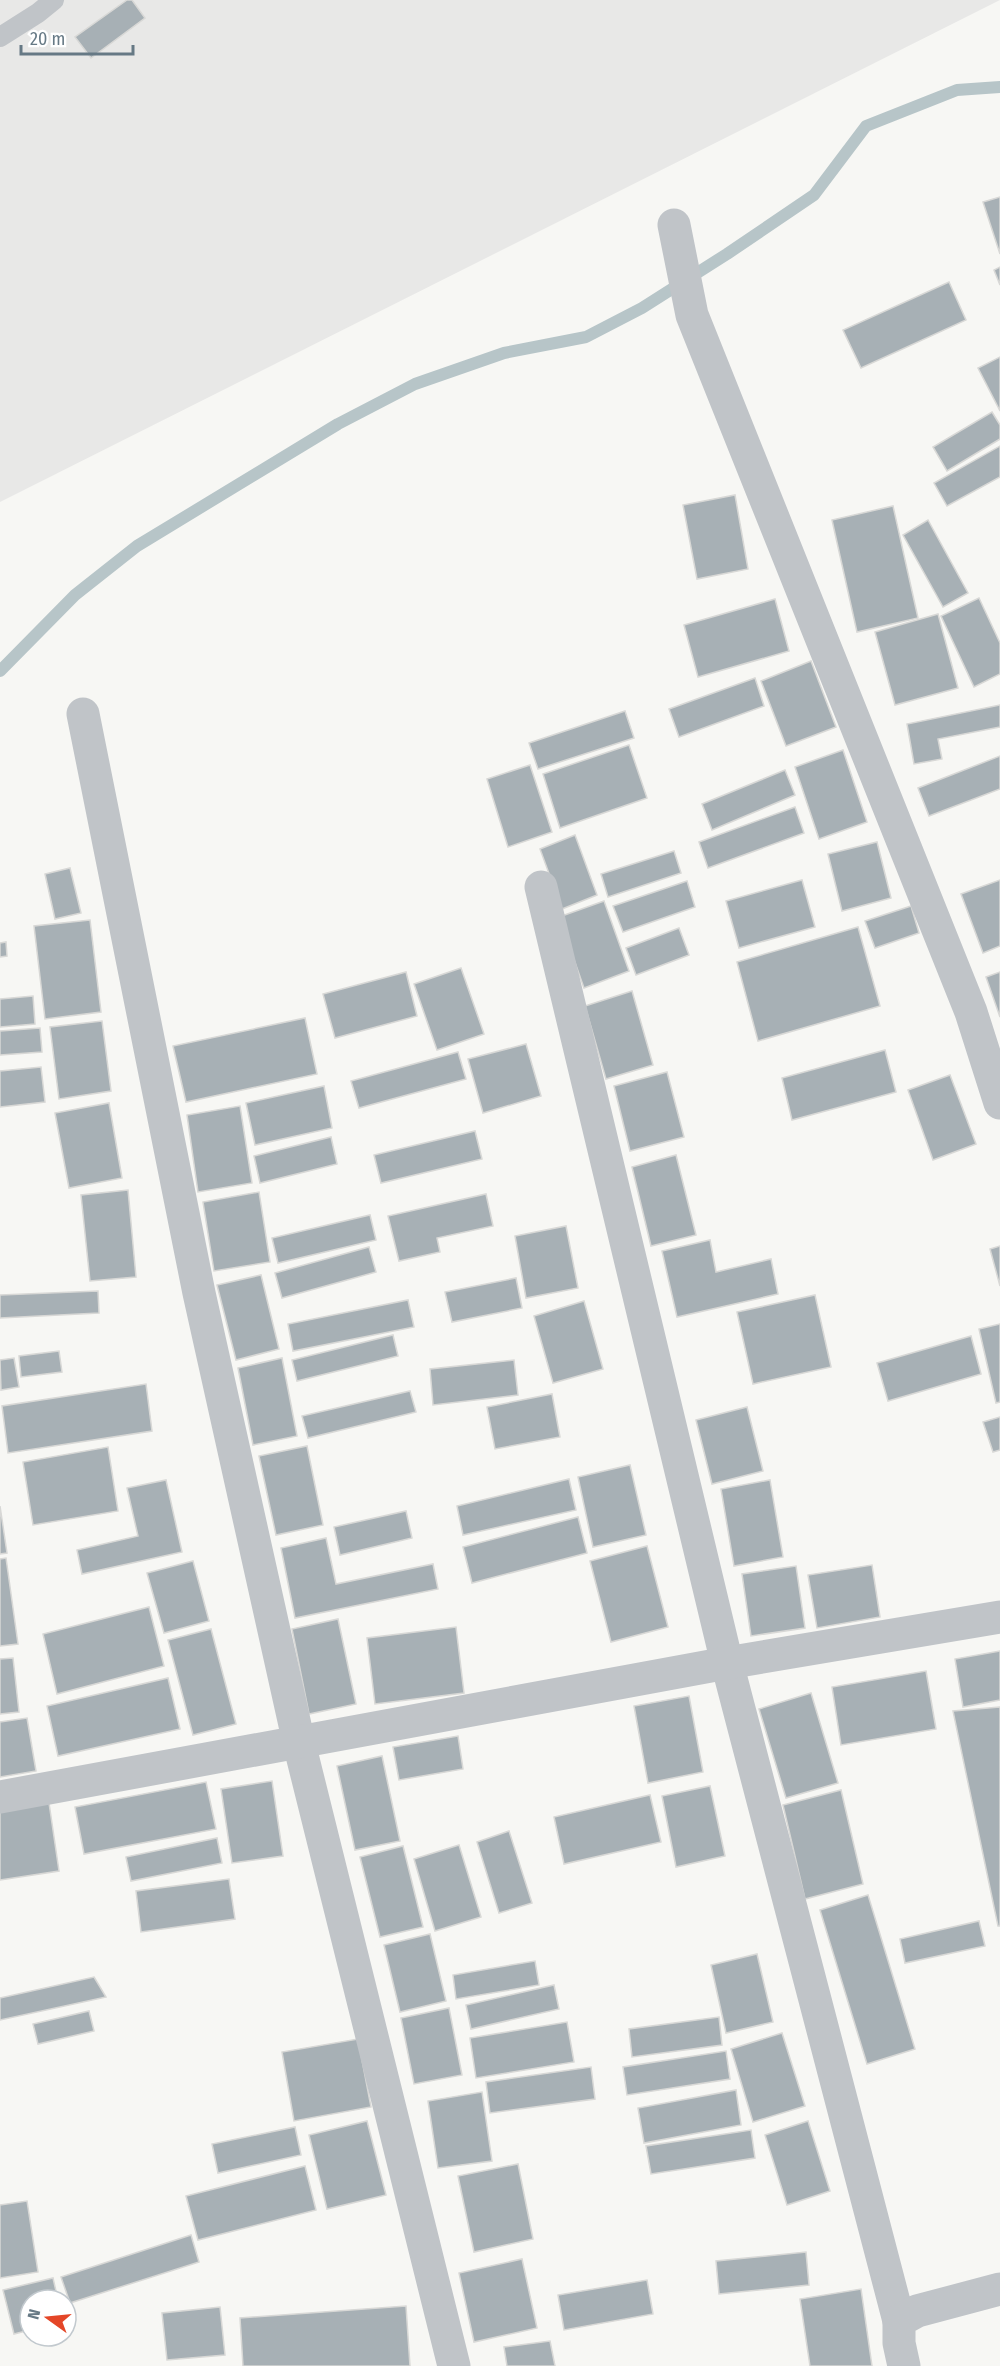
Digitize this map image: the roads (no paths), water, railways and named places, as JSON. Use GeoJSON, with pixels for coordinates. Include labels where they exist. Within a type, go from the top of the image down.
{"type":"FeatureCollection","features":[{"type":"Feature","properties":{"kind":"street"},"geometry":{"type":"LineString","coordinates":[[675,225],[692,315],[971,1012],[1000,1102]]}},
{"type":"Feature","properties":{"kind":"street"},"geometry":{"type":"LineString","coordinates":[[83,714],[199,1293],[299,1743],[454,2366]]}},
{"type":"Feature","properties":{"kind":"street"},"geometry":{"type":"LineString","coordinates":[[541,887],[727,1663],[899,2321],[899,2343],[904,2366]]}},
{"type":"Feature","properties":{"kind":"street"},"geometry":{"type":"LineString","coordinates":[[0,1797],[727,1663],[1000,1617]]}},
{"type":"Feature","properties":{"kind":"street"},"geometry":{"type":"LineString","coordinates":[[899,2321],[917,2311],[1000,2289]]}},
{"type":"Feature","properties":{"kind":"lane"},"geometry":{"type":"LineString","coordinates":[[0,37],[54,0]]}},
{"type":"Feature","properties":{"kind":"waterway"},"geometry":{"type":"LineString","coordinates":[[0,671],[75,595],[137,546],[338,424],[415,384],[504,353],[586,337],[642,308],[814,195],[866,126],[957,90],[1000,87]]}}]}
